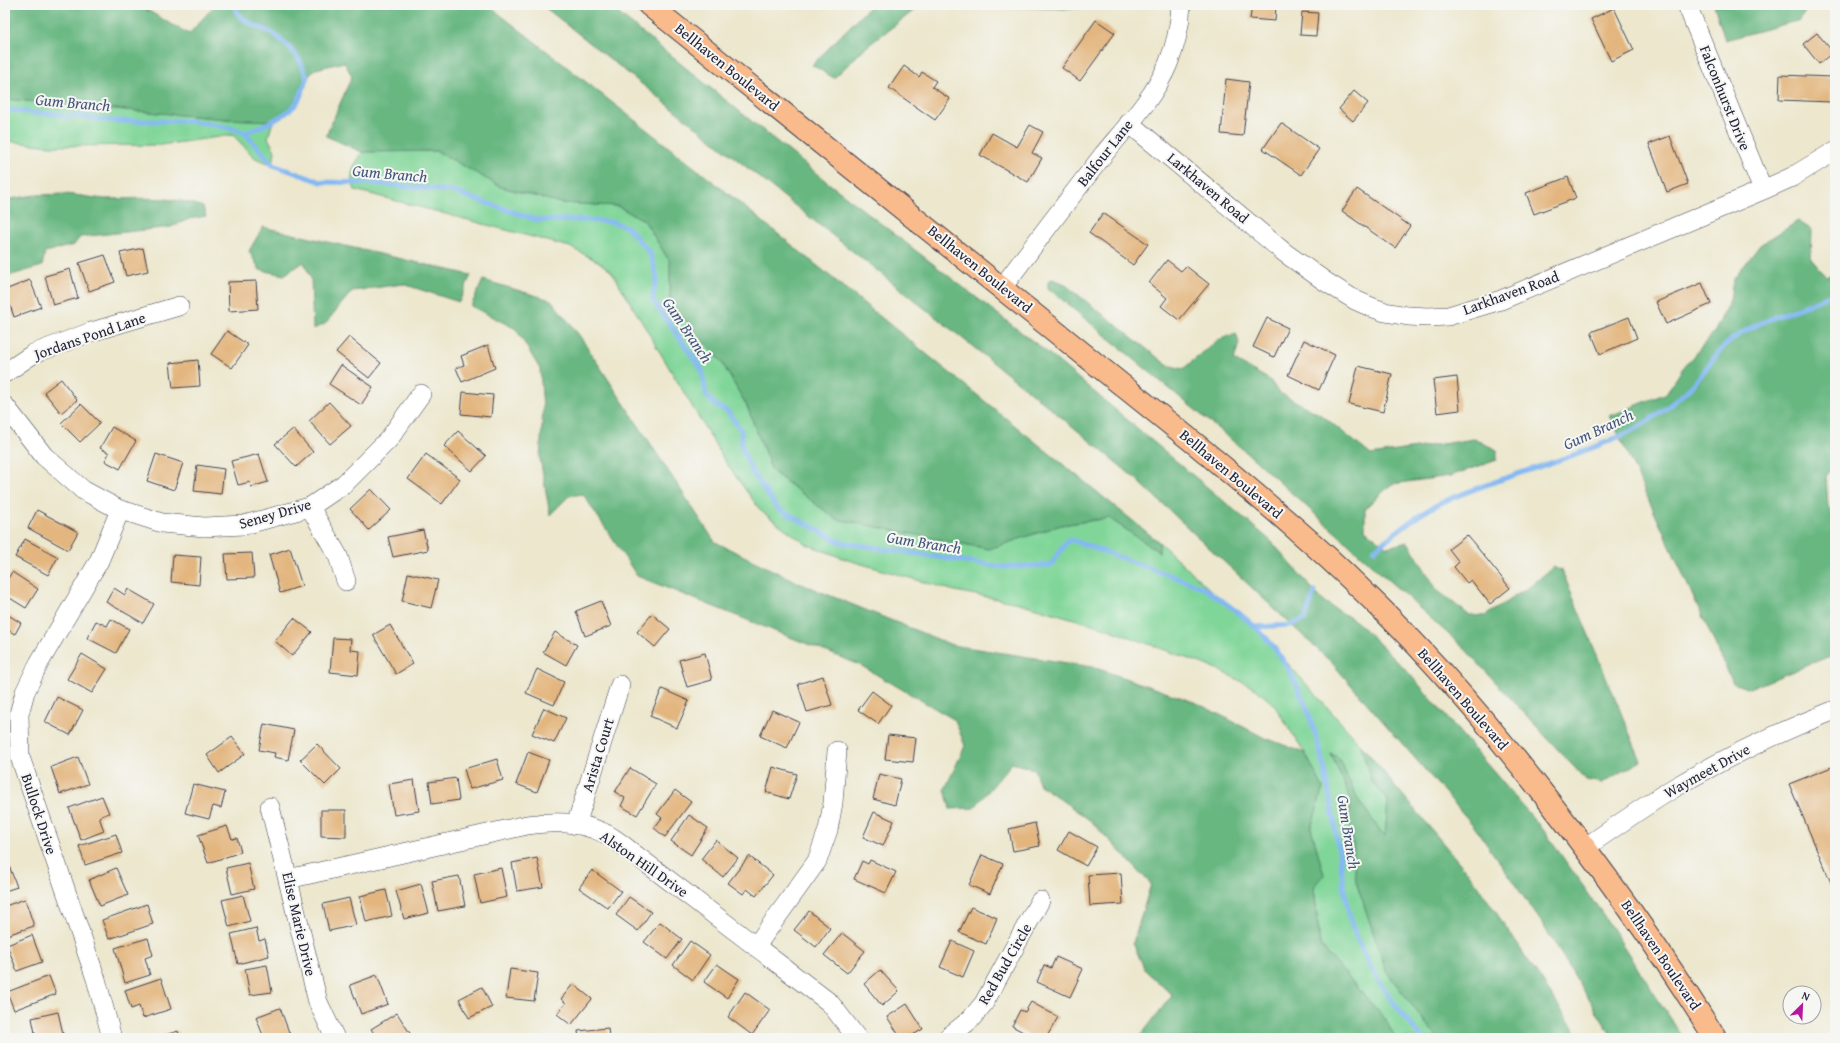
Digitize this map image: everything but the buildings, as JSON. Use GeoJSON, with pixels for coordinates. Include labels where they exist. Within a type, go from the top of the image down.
{"type":"FeatureCollection","features":[{"type":"Feature","properties":{"kind":"main road","name":"Bellhaven Boulevard"},"geometry":{"type":"LineString","coordinates":[[649,5],[1216,461],[1288,521],[1363,590],[1416,644],[1462,695],[1502,742],[1586,847],[1636,916],[1715,1038]]}},
{"type":"Feature","properties":{"kind":"street","name":"Balfour Lane"},"geometry":{"type":"LineString","coordinates":[[1002,288],[1045,230],[1145,102],[1168,64],[1175,44],[1180,20],[1181,5]]}},
{"type":"Feature","properties":{"kind":"street","name":"Falconhurst Drive"},"geometry":{"type":"LineString","coordinates":[[1687,5],[1763,190]]}},
{"type":"Feature","properties":{"kind":"street","name":"Larkhaven Road"},"geometry":{"type":"LineString","coordinates":[[1129,123],[1279,248],[1326,282],[1370,306],[1385,312],[1408,316],[1428,317],[1448,316],[1501,300],[1763,190],[1792,176],[1835,150]]}},
{"type":"Feature","properties":{"kind":"street","name":"Jordans Pond Lane"},"geometry":{"type":"LineString","coordinates":[[5,373],[33,354],[91,332],[179,306]]}},
{"type":"Feature","properties":{"kind":"street","name":"Seney Drive"},"geometry":{"type":"LineString","coordinates":[[5,406],[44,456],[83,490],[120,510],[162,523],[204,527],[244,525],[310,507],[344,484],[389,439],[422,394]]}},
{"type":"Feature","properties":{"kind":"street"},"geometry":{"type":"LineString","coordinates":[[310,507],[338,556],[346,581]]}},
{"type":"Feature","properties":{"kind":"street","name":"Bullock Drive"},"geometry":{"type":"LineString","coordinates":[[112,1038],[96,979],[20,757],[18,736],[19,714],[25,692],[40,663],[99,561],[120,510]]}},
{"type":"Feature","properties":{"kind":"street","name":"Arista Court"},"geometry":{"type":"LineString","coordinates":[[576,825],[620,685]]}},
{"type":"Feature","properties":{"kind":"street","name":"Waymeet Drive"},"geometry":{"type":"LineString","coordinates":[[1586,847],[1674,789],[1725,759],[1793,726],[1835,710]]}},
{"type":"Feature","properties":{"kind":"street"},"geometry":{"type":"LineString","coordinates":[[756,946],[817,860],[823,847],[830,817],[837,750]]}},
{"type":"Feature","properties":{"kind":"street","name":"Elise Marie Drive"},"geometry":{"type":"LineString","coordinates":[[270,807],[318,1002],[335,1038]]}},
{"type":"Feature","properties":{"kind":"street","name":"Alston Hill Drive"},"geometry":{"type":"LineString","coordinates":[[288,880],[528,826],[553,822],[576,825],[604,833],[637,856],[756,946],[830,1003],[857,1038]]}},
{"type":"Feature","properties":{"kind":"street","name":"Red Bud Circle"},"geometry":{"type":"LineString","coordinates":[[947,1038],[970,1020],[984,1003],[1040,901]]}},
{"type":"Feature","properties":{"kind":"green space"},"geometry":{"type":"Polygon","coordinates":[[[5,5],[138,5],[189,34],[215,5],[488,5],[731,196],[1159,542],[1159,552],[1109,518],[1061,525],[989,549],[836,519],[772,471],[747,406],[721,361],[670,302],[670,262],[644,220],[617,206],[561,203],[501,187],[437,151],[362,152],[326,136],[352,76],[344,62],[316,69],[307,78],[299,101],[273,121],[226,119],[5,99],[5,5]]]}},
{"type":"Feature","properties":{"kind":"green space"},"geometry":{"type":"Polygon","coordinates":[[[542,5],[608,5],[822,178],[1048,353],[1271,541],[1323,601],[1357,622],[1408,672],[1545,832],[1604,916],[1683,1038],[1613,1038],[1540,920],[1473,825],[1332,663],[1136,479],[1044,403],[542,5]]]}},
{"type":"Feature","properties":{"kind":"green space"},"geometry":{"type":"Polygon","coordinates":[[[871,5],[921,5],[865,48],[834,78],[812,65],[871,5]]]}},
{"type":"Feature","properties":{"kind":"green space"},"geometry":{"type":"Polygon","coordinates":[[[965,5],[1120,5],[1069,9],[965,5]]]}},
{"type":"Feature","properties":{"kind":"green space"},"geometry":{"type":"Polygon","coordinates":[[[1714,5],[1809,5],[1800,20],[1725,40],[1714,5]]]}},
{"type":"Feature","properties":{"kind":"green space"},"geometry":{"type":"Polygon","coordinates":[[[5,99],[226,119],[273,121],[268,138],[275,151],[273,165],[255,158],[233,135],[161,145],[51,146],[5,141],[5,99]]]}},
{"type":"Feature","properties":{"kind":"green space"},"geometry":{"type":"Polygon","coordinates":[[[437,151],[501,187],[561,203],[617,206],[644,220],[670,262],[670,302],[721,361],[747,406],[772,471],[836,519],[989,549],[1061,525],[1109,518],[1159,552],[1159,542],[1219,598],[1255,627],[1361,745],[1371,781],[1388,800],[1385,838],[1357,798],[1338,757],[1331,754],[1352,801],[1348,817],[1353,844],[1356,881],[1386,971],[1437,1038],[1395,1038],[1385,1019],[1320,945],[1314,887],[1324,875],[1311,828],[1323,788],[1305,753],[1274,705],[1256,689],[1217,669],[1102,627],[1019,603],[955,591],[848,560],[806,544],[761,511],[726,463],[612,272],[599,262],[570,247],[355,190],[352,174],[354,166],[362,152],[437,151]]]}},
{"type":"Feature","properties":{"kind":"green space"},"geometry":{"type":"Polygon","coordinates":[[[65,194],[105,199],[167,199],[191,203],[203,207],[206,216],[189,219],[171,227],[80,237],[74,245],[45,252],[42,266],[5,277],[5,200],[35,195],[65,194]]]}},
{"type":"Feature","properties":{"kind":"green space"},"geometry":{"type":"Polygon","coordinates":[[[1798,221],[1812,230],[1811,259],[1826,276],[1835,273],[1835,460],[1826,477],[1828,506],[1835,520],[1835,654],[1749,689],[1733,683],[1610,416],[1667,393],[1683,368],[1715,331],[1730,300],[1733,280],[1760,245],[1798,221]]]}},
{"type":"Feature","properties":{"kind":"green space"},"geometry":{"type":"Polygon","coordinates":[[[263,227],[471,275],[459,302],[403,284],[352,291],[325,324],[313,329],[311,279],[304,262],[284,275],[260,270],[249,251],[263,227]]]}},
{"type":"Feature","properties":{"kind":"green space"},"geometry":{"type":"Polygon","coordinates":[[[1052,279],[1063,283],[1167,365],[1183,369],[1218,340],[1236,333],[1239,343],[1234,360],[1270,380],[1278,392],[1323,416],[1371,455],[1474,439],[1497,450],[1497,460],[1450,476],[1392,484],[1365,508],[1365,530],[1387,547],[1408,542],[1437,590],[1469,615],[1485,616],[1532,585],[1553,567],[1562,571],[1641,761],[1602,783],[1586,780],[1466,650],[1246,452],[1048,288],[1048,282],[1052,279]]]}},
{"type":"Feature","properties":{"kind":"green space"},"geometry":{"type":"Polygon","coordinates":[[[483,280],[551,300],[579,335],[715,542],[799,583],[952,645],[1093,667],[1197,703],[1263,737],[1305,753],[1323,788],[1311,828],[1324,875],[1314,887],[1320,945],[1385,1019],[1395,1038],[1139,1038],[1172,995],[1145,970],[1133,943],[1151,884],[1091,821],[1040,785],[1034,769],[1012,763],[974,808],[950,809],[945,789],[965,746],[955,720],[860,665],[637,576],[583,494],[569,496],[550,515],[540,458],[543,408],[540,369],[516,329],[471,306],[483,280]]]}},
{"type":"Feature","properties":{"kind":"green space"},"geometry":{"type":"Polygon","coordinates":[[[1361,745],[1477,884],[1580,1038],[1437,1038],[1386,971],[1356,881],[1353,844],[1348,817],[1352,801],[1331,754],[1338,757],[1357,798],[1385,837],[1388,800],[1371,781],[1361,745]]]}},
{"type":"Feature","properties":{"kind":"waterway"},"geometry":{"type":"LineString","coordinates":[[234,5],[236,11],[244,20],[272,33],[279,38],[300,61],[307,78],[299,99],[295,105],[275,120],[245,133]]}},
{"type":"Feature","properties":{"kind":"waterway","name":"Gum Branch"},"geometry":{"type":"LineString","coordinates":[[5,109],[34,113],[58,114],[65,117],[77,116],[115,121],[193,121],[235,129],[245,133],[273,165],[321,182],[370,183],[451,191],[537,220],[584,220],[612,222],[627,227],[650,253],[657,278],[652,299],[702,370],[706,395],[716,406],[727,411],[741,430],[742,448],[752,472],[777,508],[840,542],[1002,567],[1051,565],[1067,541],[1072,540],[1202,587],[1235,610],[1265,636],[1281,657],[1293,678],[1311,722],[1324,768],[1339,850],[1345,895],[1353,928],[1366,959],[1382,986],[1422,1038]]}},
{"type":"Feature","properties":{"kind":"waterway","name":"Gum Branch"},"geometry":{"type":"LineString","coordinates":[[1374,550],[1415,518],[1441,503],[1488,484],[1608,442],[1631,431],[1663,410],[1692,386],[1715,356],[1731,340],[1755,326],[1835,292]]}},
{"type":"Feature","properties":{"kind":"waterway","name":"Gum Branch"},"geometry":{"type":"LineString","coordinates":[[1255,627],[1291,625],[1305,619],[1315,591]]}}]}
